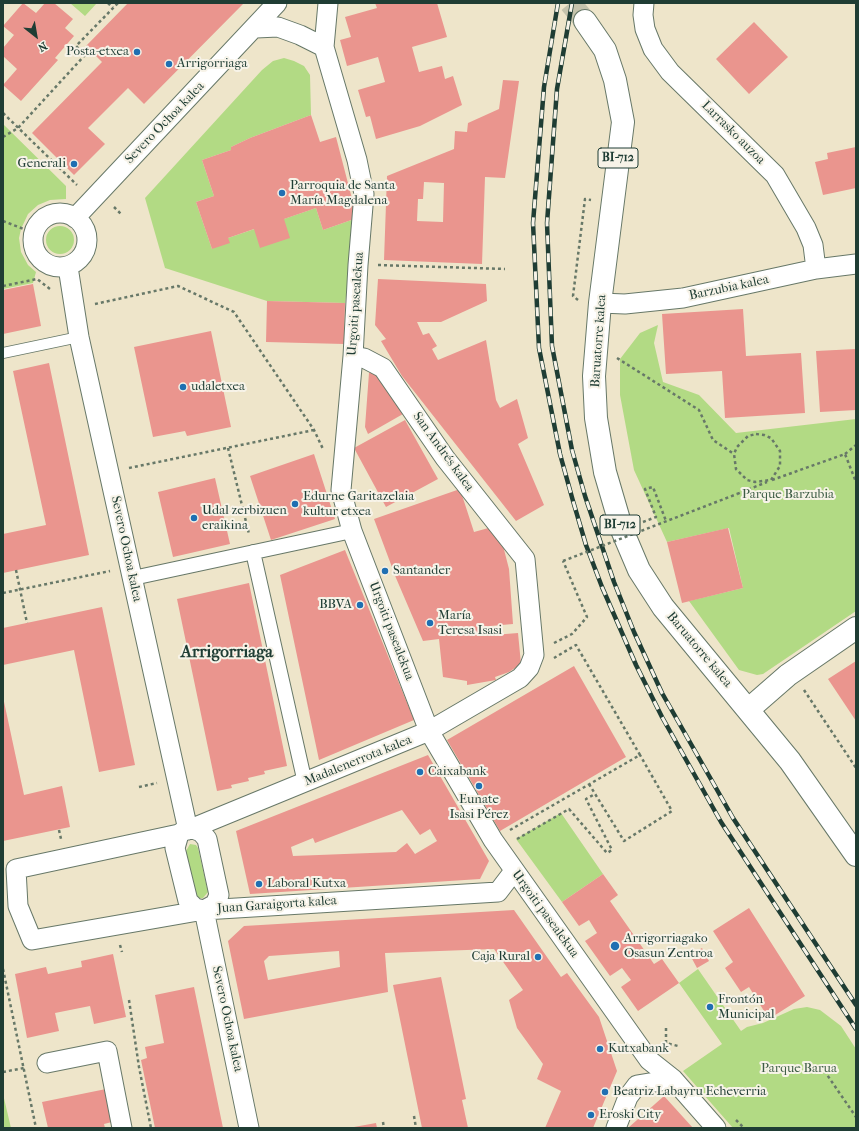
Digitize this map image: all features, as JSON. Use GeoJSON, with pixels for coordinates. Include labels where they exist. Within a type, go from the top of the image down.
{"type":"FeatureCollection","features":[{"type":"Feature","properties":{"kind":"main road","name":"Baruatorre kalea"},"geometry":{"type":"LineString","coordinates":[[585,21],[605,50],[615,80],[623,122],[600,303],[594,376],[596,418],[605,472],[622,530],[639,570],[663,607],[749,709],[790,761],[856,855]]}},
{"type":"Feature","properties":{"kind":"main road"},"geometry":{"type":"LineString","coordinates":[[749,709],[788,675],[856,628]]}},
{"type":"Feature","properties":{"kind":"street","name":"Severo Ochoa kalea"},"geometry":{"type":"LineString","coordinates":[[75,218],[256,28],[277,3]]}},
{"type":"Feature","properties":{"kind":"street","name":"Larrasko auzoa"},"geometry":{"type":"LineString","coordinates":[[644,3],[643,15],[645,29],[653,49],[670,72],[775,175],[806,228],[813,245],[816,269]]}},
{"type":"Feature","properties":{"kind":"street"},"geometry":{"type":"LineString","coordinates":[[256,28],[278,27],[300,35],[324,47],[326,6]]}},
{"type":"Feature","properties":{"kind":"street","name":"Urgoiti pasealekua"},"geometry":{"type":"LineString","coordinates":[[324,47],[357,160],[364,194],[353,356],[341,490],[352,531],[429,731],[496,845],[649,1060],[673,1079],[716,1128]]}},
{"type":"Feature","properties":{"kind":"street"},"geometry":{"type":"LineString","coordinates":[[64,213],[75,218],[86,231],[86,247],[78,261],[68,267],[50,266],[39,259],[33,248],[34,233],[41,220],[52,214],[64,213]]}},
{"type":"Feature","properties":{"kind":"street","name":"Barzubia kalea"},"geometry":{"type":"LineString","coordinates":[[600,303],[625,304],[683,298],[816,269],[856,264]]}},
{"type":"Feature","properties":{"kind":"street","name":"Severo Ochoa kalea"},"geometry":{"type":"LineString","coordinates":[[68,267],[79,337],[132,573],[184,832],[175,848],[188,901],[195,908],[204,910],[249,1128]]}},
{"type":"Feature","properties":{"kind":"street","name":"San Andrés kalea"},"geometry":{"type":"LineString","coordinates":[[353,356],[364,358],[383,368],[445,458],[525,559],[534,655],[529,668],[520,678]]}},
{"type":"Feature","properties":{"kind":"street"},"geometry":{"type":"LineString","coordinates":[[132,573],[253,552],[352,531]]}},
{"type":"Feature","properties":{"kind":"street"},"geometry":{"type":"LineString","coordinates":[[253,552],[304,783]]}},
{"type":"Feature","properties":{"kind":"street","name":"Madalenerrota kalea"},"geometry":{"type":"LineString","coordinates":[[184,832],[429,731],[520,678]]}},
{"type":"Feature","properties":{"kind":"street"},"geometry":{"type":"LineString","coordinates":[[184,832],[193,829],[201,832],[206,839],[219,894],[215,904],[204,910]]}},
{"type":"Feature","properties":{"kind":"street","name":"Juan Garaigorta kalea"},"geometry":{"type":"LineString","coordinates":[[184,832],[16,869],[18,906],[32,940],[204,910],[498,892],[514,872]]}},
{"type":"Feature","properties":{"kind":"street"},"geometry":{"type":"LineString","coordinates":[[46,1063],[106,1051],[122,1128]]}},
{"type":"Feature","properties":{"kind":"street"},"geometry":{"type":"LineString","coordinates":[[616,1128],[628,1097],[637,1085],[673,1079]]}},
{"type":"Feature","properties":{"kind":"lane"},"geometry":{"type":"LineString","coordinates":[[3,353],[79,337]]}},
{"type":"Feature","properties":{"kind":"path"},"geometry":{"type":"LineString","coordinates":[[108,3],[113,8]]}},
{"type":"Feature","properties":{"kind":"path"},"geometry":{"type":"LineString","coordinates":[[3,137],[18,128],[85,55],[76,46],[118,3]]}},
{"type":"Feature","properties":{"kind":"path"},"geometry":{"type":"LineString","coordinates":[[3,113],[81,188],[91,186],[99,192]]}},
{"type":"Feature","properties":{"kind":"path"},"geometry":{"type":"LineString","coordinates":[[3,221],[34,233]]}},
{"type":"Feature","properties":{"kind":"path"},"geometry":{"type":"LineString","coordinates":[[358,265],[505,269]]}},
{"type":"Feature","properties":{"kind":"path"},"geometry":{"type":"LineString","coordinates":[[573,296],[576,272]]}},
{"type":"Feature","properties":{"kind":"path"},"geometry":{"type":"LineString","coordinates":[[3,286],[37,279],[74,308],[178,286],[234,312],[314,430],[110,472]]}},
{"type":"Feature","properties":{"kind":"path"},"geometry":{"type":"LineString","coordinates":[[596,344],[699,410],[713,440],[734,454]]}},
{"type":"Feature","properties":{"kind":"path"},"geometry":{"type":"LineString","coordinates":[[764,435],[771,438],[777,444],[782,459],[780,466],[771,480],[755,482],[741,476],[736,469],[734,454],[737,447],[748,436],[764,435]]}},
{"type":"Feature","properties":{"kind":"path"},"geometry":{"type":"LineString","coordinates":[[572,634],[587,618],[563,561],[771,480],[845,454],[856,445]]}},
{"type":"Feature","properties":{"kind":"path"},"geometry":{"type":"LineString","coordinates":[[228,448],[253,552]]}},
{"type":"Feature","properties":{"kind":"path"},"geometry":{"type":"LineString","coordinates":[[845,454],[856,482]]}},
{"type":"Feature","properties":{"kind":"path"},"geometry":{"type":"LineString","coordinates":[[656,517],[645,490],[653,487],[666,521]]}},
{"type":"Feature","properties":{"kind":"path"},"geometry":{"type":"LineString","coordinates":[[16,570],[27,623]]}},
{"type":"Feature","properties":{"kind":"path"},"geometry":{"type":"LineString","coordinates":[[3,593],[132,573]]}},
{"type":"Feature","properties":{"kind":"path"},"geometry":{"type":"LineString","coordinates":[[551,660],[576,645],[672,811],[624,840],[589,784]]}},
{"type":"Feature","properties":{"kind":"path"},"geometry":{"type":"LineString","coordinates":[[788,675],[805,691],[856,768]]}},
{"type":"Feature","properties":{"kind":"path"},"geometry":{"type":"LineString","coordinates":[[496,845],[589,784],[640,755]]}},
{"type":"Feature","properties":{"kind":"path"},"geometry":{"type":"LineString","coordinates":[[496,845],[569,808],[607,853],[612,850],[586,799],[595,794]]}},
{"type":"Feature","properties":{"kind":"path"},"geometry":{"type":"LineString","coordinates":[[3,969],[36,1128]]}},
{"type":"Feature","properties":{"kind":"path"},"geometry":{"type":"LineString","coordinates":[[129,1000],[139,1067],[151,1128]]}},
{"type":"Feature","properties":{"kind":"path"},"geometry":{"type":"LineString","coordinates":[[666,1028],[666,1043],[678,1046]]}},
{"type":"Feature","properties":{"kind":"path"},"geometry":{"type":"LineString","coordinates":[[821,1066],[856,1117]]}},
{"type":"Feature","properties":{"kind":"path"},"geometry":{"type":"LineString","coordinates":[[3,1072],[24,1068]]}},
{"type":"Feature","properties":{"kind":"path"},"geometry":{"type":"LineString","coordinates":[[414,1116],[416,1128]]}},
{"type":"Feature","properties":{"kind":"path"},"geometry":{"type":"LineString","coordinates":[[383,1122],[384,1128]]}},
{"type":"Feature","properties":{"kind":"green space"},"geometry":{"type":"Polygon","coordinates":[[[70,3],[97,3],[85,16],[70,3]]]}},
{"type":"Feature","properties":{"kind":"green space"},"geometry":{"type":"Polygon","coordinates":[[[284,58],[304,66],[310,75],[311,115],[250,138],[231,147],[231,150],[202,160],[214,196],[196,202],[212,249],[228,238],[316,208],[323,230],[357,218],[345,303],[267,301],[165,268],[145,198],[262,70],[273,61],[284,58]]]}},
{"type":"Feature","properties":{"kind":"green space"},"geometry":{"type":"Polygon","coordinates":[[[3,124],[66,186],[66,199],[50,200],[38,205],[28,214],[21,229],[19,238],[21,252],[28,265],[36,272],[33,283],[3,289],[3,124]]]}},
{"type":"Feature","properties":{"kind":"green space"},"geometry":{"type":"Polygon","coordinates":[[[60,226],[70,230],[74,240],[70,250],[60,254],[50,250],[46,240],[50,230],[60,226]]]}},
{"type":"Feature","properties":{"kind":"green space","name":"Parque Barzubia"},"geometry":{"type":"Polygon","coordinates":[[[658,325],[654,343],[663,382],[699,395],[736,433],[856,419],[856,611],[763,674],[757,675],[739,670],[689,601],[743,588],[729,528],[667,542],[634,470],[620,395],[620,359],[640,333],[658,325]]]}},
{"type":"Feature","properties":{"kind":"green space"},"geometry":{"type":"Polygon","coordinates":[[[561,813],[603,874],[562,902],[516,839],[561,813]]]}},
{"type":"Feature","properties":{"kind":"green space"},"geometry":{"type":"Polygon","coordinates":[[[190,844],[196,845],[198,848],[208,892],[203,898],[199,898],[196,895],[186,851],[190,844]]]}},
{"type":"Feature","properties":{"kind":"green space","name":"Parque Barua"},"geometry":{"type":"Polygon","coordinates":[[[698,969],[741,1031],[747,1027],[763,1023],[794,1009],[807,1007],[820,1010],[841,1026],[856,1049],[856,1128],[733,1128],[683,1071],[722,1044],[679,983],[698,969]]]}},
{"type":"Feature","properties":{"kind":"green space"},"geometry":{"type":"Polygon","coordinates":[[[3,1094],[11,1128],[3,1128],[3,1094]]]}},
{"type":"Feature","properties":{"kind":"building"},"geometry":{"type":"Polygon","coordinates":[[[23,3],[36,13],[45,3],[54,3],[73,19],[65,28],[74,36],[55,58],[58,60],[21,101],[3,85],[17,69],[3,56],[3,48],[14,35],[3,26],[23,3]]]}},
{"type":"Feature","properties":{"kind":"building"},"geometry":{"type":"Polygon","coordinates":[[[128,3],[244,3],[144,104],[128,88],[88,128],[105,144],[74,175],[32,133],[102,62],[86,46],[128,3]]]}},
{"type":"Feature","properties":{"kind":"building"},"geometry":{"type":"Polygon","coordinates":[[[375,3],[437,3],[447,37],[412,47],[419,72],[442,66],[445,79],[453,76],[462,105],[420,126],[376,139],[370,116],[366,117],[358,90],[385,82],[378,57],[347,66],[340,40],[351,37],[345,17],[377,8],[375,3]]]}},
{"type":"Feature","properties":{"kind":"building"},"geometry":{"type":"Polygon","coordinates":[[[754,22],[788,57],[749,94],[716,59],[754,22]]]}},
{"type":"Feature","properties":{"kind":"building"},"geometry":{"type":"Polygon","coordinates":[[[503,80],[519,81],[505,178],[485,177],[482,264],[384,260],[387,176],[454,149],[455,131],[467,132],[468,123],[499,109],[503,80]],[[424,182],[423,199],[418,199],[417,221],[443,222],[444,183],[424,182]]]}},
{"type":"Feature","properties":{"kind":"building","name":"Parroquia de Santa María Magdalena"},"geometry":{"type":"Polygon","coordinates":[[[311,115],[320,142],[336,137],[357,218],[323,230],[316,208],[284,219],[290,238],[260,248],[254,229],[228,238],[230,243],[212,249],[196,202],[214,196],[202,160],[231,150],[231,147],[250,138],[311,115]]]}},
{"type":"Feature","properties":{"kind":"building"},"geometry":{"type":"Polygon","coordinates":[[[856,147],[856,188],[823,195],[815,162],[828,159],[827,153],[856,147]]]}},
{"type":"Feature","properties":{"kind":"building"},"geometry":{"type":"Polygon","coordinates":[[[378,279],[486,284],[487,301],[441,322],[417,322],[423,335],[429,333],[437,346],[432,349],[438,360],[486,340],[496,400],[500,408],[517,399],[528,438],[518,444],[544,505],[516,521],[402,376],[381,341],[386,339],[375,325],[378,279]]]}},
{"type":"Feature","properties":{"kind":"building"},"geometry":{"type":"Polygon","coordinates":[[[33,284],[41,326],[3,334],[3,290],[33,284]]]}},
{"type":"Feature","properties":{"kind":"building"},"geometry":{"type":"Polygon","coordinates":[[[267,301],[345,303],[344,344],[266,342],[267,301]]]}},
{"type":"Feature","properties":{"kind":"building"},"geometry":{"type":"Polygon","coordinates":[[[743,309],[746,356],[801,353],[805,413],[725,418],[722,371],[666,374],[662,314],[743,309]]]}},
{"type":"Feature","properties":{"kind":"building","name":"udaletxea"},"geometry":{"type":"Polygon","coordinates":[[[211,331],[231,427],[187,436],[185,431],[153,437],[134,347],[211,331]]]}},
{"type":"Feature","properties":{"kind":"building"},"geometry":{"type":"Polygon","coordinates":[[[856,349],[856,410],[820,412],[816,351],[856,349]]]}},
{"type":"Feature","properties":{"kind":"building"},"geometry":{"type":"Polygon","coordinates":[[[49,363],[89,555],[3,573],[3,534],[46,525],[13,371],[49,363]]]}},
{"type":"Feature","properties":{"kind":"building"},"geometry":{"type":"Polygon","coordinates":[[[377,370],[403,414],[368,434],[365,427],[369,373],[377,370]]]}},
{"type":"Feature","properties":{"kind":"building"},"geometry":{"type":"Polygon","coordinates":[[[405,420],[438,479],[386,507],[354,448],[405,420]]]}},
{"type":"Feature","properties":{"kind":"building","name":"Edurne Garitazelaia kultur etxea"},"geometry":{"type":"Polygon","coordinates":[[[314,454],[335,519],[271,540],[250,476],[314,454]]]}},
{"type":"Feature","properties":{"kind":"building","name":"Udal zerbizuen eraikina"},"geometry":{"type":"Polygon","coordinates":[[[215,478],[230,544],[173,557],[158,492],[215,478]]]}},
{"type":"Feature","properties":{"kind":"building"},"geometry":{"type":"Polygon","coordinates":[[[460,489],[474,532],[492,527],[500,534],[509,569],[513,624],[479,627],[481,636],[518,633],[521,664],[509,672],[495,677],[496,680],[467,685],[467,681],[443,677],[439,639],[423,641],[396,578],[374,519],[460,489]]]}},
{"type":"Feature","properties":{"kind":"building"},"geometry":{"type":"Polygon","coordinates":[[[728,528],[743,588],[682,603],[667,542],[728,528]]]}},
{"type":"Feature","properties":{"kind":"building"},"geometry":{"type":"Polygon","coordinates":[[[345,550],[414,720],[319,760],[280,575],[345,550]]]}},
{"type":"Feature","properties":{"kind":"building"},"geometry":{"type":"Polygon","coordinates":[[[249,583],[287,766],[264,771],[265,774],[248,778],[249,781],[231,785],[232,788],[217,791],[177,599],[249,583]]]}},
{"type":"Feature","properties":{"kind":"building"},"geometry":{"type":"Polygon","coordinates":[[[102,607],[135,765],[99,772],[74,650],[3,665],[3,628],[102,607]]]}},
{"type":"Feature","properties":{"kind":"building"},"geometry":{"type":"Polygon","coordinates":[[[856,661],[856,721],[828,679],[856,661]]]}},
{"type":"Feature","properties":{"kind":"building"},"geometry":{"type":"Polygon","coordinates":[[[574,666],[626,757],[500,831],[447,740],[574,666]]]}},
{"type":"Feature","properties":{"kind":"building"},"geometry":{"type":"Polygon","coordinates":[[[3,697],[24,795],[62,786],[70,827],[3,841],[3,697]]]}},
{"type":"Feature","properties":{"kind":"building"},"geometry":{"type":"Polygon","coordinates":[[[428,755],[489,861],[480,879],[250,894],[236,831],[428,755]],[[402,810],[315,843],[313,838],[291,847],[293,856],[396,852],[407,843],[415,854],[437,841],[430,829],[420,835],[402,810]]]}},
{"type":"Feature","properties":{"kind":"building","name":"Arrigorriagako Osasun Zentroa"},"geometry":{"type":"Polygon","coordinates":[[[603,874],[618,895],[610,901],[654,964],[662,959],[679,983],[638,1011],[621,987],[631,980],[622,968],[610,976],[585,941],[597,933],[589,920],[579,926],[562,902],[603,874]]]}},
{"type":"Feature","properties":{"kind":"building"},"geometry":{"type":"Polygon","coordinates":[[[749,908],[805,996],[769,1019],[749,987],[741,992],[725,968],[733,962],[713,931],[749,908]]]}},
{"type":"Feature","properties":{"kind":"building"},"geometry":{"type":"Polygon","coordinates":[[[514,910],[561,977],[567,973],[599,1017],[617,1071],[593,1128],[545,1128],[561,1091],[537,1079],[543,1064],[517,1028],[509,1000],[523,990],[494,949],[385,953],[388,992],[244,1019],[228,941],[244,926],[514,910]],[[339,951],[269,956],[264,961],[268,980],[340,967],[339,951]]]}},
{"type":"Feature","properties":{"kind":"building"},"geometry":{"type":"Polygon","coordinates":[[[702,948],[709,961],[697,968],[690,955],[702,948]]]}},
{"type":"Feature","properties":{"kind":"building"},"geometry":{"type":"Polygon","coordinates":[[[113,954],[126,1017],[94,1024],[90,1006],[55,1013],[59,1031],[27,1038],[15,974],[46,967],[48,974],[82,967],[81,961],[113,954]]]}},
{"type":"Feature","properties":{"kind":"building"},"geometry":{"type":"Polygon","coordinates":[[[441,977],[466,1099],[462,1100],[468,1128],[422,1128],[393,985],[441,977]]]}},
{"type":"Feature","properties":{"kind":"building"},"geometry":{"type":"Polygon","coordinates":[[[194,987],[223,1128],[155,1128],[141,1060],[147,1058],[145,1047],[164,1043],[155,995],[194,987]]]}},
{"type":"Feature","properties":{"kind":"building"},"geometry":{"type":"Polygon","coordinates":[[[106,1089],[112,1122],[104,1124],[105,1128],[48,1128],[42,1102],[106,1089]]]}},
{"type":"Feature","properties":{"kind":"building"},"geometry":{"type":"Polygon","coordinates":[[[664,1096],[693,1128],[628,1128],[664,1096]]]}},
{"type":"Feature","properties":{"kind":"building"},"geometry":{"type":"Polygon","coordinates":[[[376,1123],[377,1128],[354,1128],[354,1127],[376,1123]]]}},
{"type":"Feature","properties":{"kind":"tunnel"},"geometry":{"type":"LineString","coordinates":[[570,3],[585,21]]}},
{"type":"Feature","properties":{"kind":"railway"},"geometry":{"type":"LineString","coordinates":[[558,3],[544,87],[533,223],[539,348],[560,454],[573,501],[586,545],[602,587],[636,665],[662,717],[721,822],[856,1029]]}},
{"type":"Feature","properties":{"kind":"railway"},"geometry":{"type":"LineString","coordinates":[[572,3],[557,89],[547,223],[552,346],[572,450],[585,496],[614,582],[634,632],[662,693],[733,818],[856,1005]]}},
{"type":"Feature","properties":{"kind":"place","name":"Posta-etxea"},"geometry":{"type":"Point","coordinates":[137,52]}},
{"type":"Feature","properties":{"kind":"place","name":"Arrigorriaga"},"geometry":{"type":"Point","coordinates":[169,64]}},
{"type":"Feature","properties":{"kind":"place","name":"Generali"},"geometry":{"type":"Point","coordinates":[74,164]}},
{"type":"Feature","properties":{"kind":"place","name":"Parroquia de Santa María Magdalena"},"geometry":{"type":"Point","coordinates":[282,193]}},
{"type":"Feature","properties":{"kind":"place","name":"udaletxea"},"geometry":{"type":"Point","coordinates":[183,387]}},
{"type":"Feature","properties":{"kind":"place","name":"Edurne Garitazelaia kultur etxea"},"geometry":{"type":"Point","coordinates":[295,504]}},
{"type":"Feature","properties":{"kind":"place","name":"Udal zerbizuen eraikina"},"geometry":{"type":"Point","coordinates":[194,518]}},
{"type":"Feature","properties":{"kind":"place","name":"Santander"},"geometry":{"type":"Point","coordinates":[385,571]}},
{"type":"Feature","properties":{"kind":"place","name":"BBVA"},"geometry":{"type":"Point","coordinates":[360,605]}},
{"type":"Feature","properties":{"kind":"place","name":"María Teresa Isasi"},"geometry":{"type":"Point","coordinates":[430,623]}},
{"type":"Feature","properties":{"kind":"place","name":"Caixabank"},"geometry":{"type":"Point","coordinates":[420,772]}},
{"type":"Feature","properties":{"kind":"place","name":"Eunate Isasi Pérez"},"geometry":{"type":"Point","coordinates":[479,786]}},
{"type":"Feature","properties":{"kind":"place","name":"Laboral Kutxa"},"geometry":{"type":"Point","coordinates":[259,884]}},
{"type":"Feature","properties":{"kind":"place","name":"Arrigorriagako Osasun Zentroa"},"geometry":{"type":"Point","coordinates":[615,946]}},
{"type":"Feature","properties":{"kind":"place","name":"Caja Rural"},"geometry":{"type":"Point","coordinates":[538,957]}},
{"type":"Feature","properties":{"kind":"place","name":"Frontón Municipal"},"geometry":{"type":"Point","coordinates":[710,1007]}},
{"type":"Feature","properties":{"kind":"place","name":"Kutxabank"},"geometry":{"type":"Point","coordinates":[600,1049]}},
{"type":"Feature","properties":{"kind":"place","name":"Beatriz Labayru Echeverria"},"geometry":{"type":"Point","coordinates":[605,1092]}},
{"type":"Feature","properties":{"kind":"place","name":"Eroski City"},"geometry":{"type":"Point","coordinates":[591,1115]}},
{"type":"Feature","properties":{"kind":"district","name":"Arrigorriaga"},"geometry":{"type":"Point","coordinates":[227,653]}}]}
